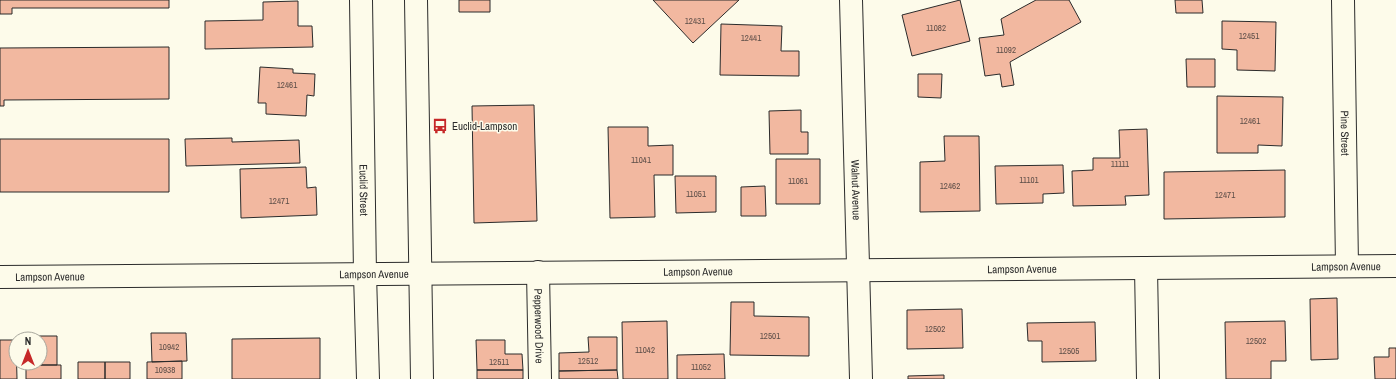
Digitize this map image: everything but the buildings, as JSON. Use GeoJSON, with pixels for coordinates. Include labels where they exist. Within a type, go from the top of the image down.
{"type":"FeatureCollection","features":[{"type":"Feature","properties":{"kind":"street","name":"Euclid Street"},"geometry":{"type":"LineString","coordinates":[[361,0],[368,379]]}},
{"type":"Feature","properties":{"kind":"street"},"geometry":{"type":"LineString","coordinates":[[416,0],[422,379]]}},
{"type":"Feature","properties":{"kind":"street","name":"Walnut Avenue"},"geometry":{"type":"LineString","coordinates":[[851,0],[861,379]]}},
{"type":"Feature","properties":{"kind":"street","name":"Pine Street"},"geometry":{"type":"LineString","coordinates":[[1343,0],[1347,266]]}},
{"type":"Feature","properties":{"kind":"street","name":"Lampson Avenue"},"geometry":{"type":"LineString","coordinates":[[0,276],[1396,266]]}},
{"type":"Feature","properties":{"kind":"street"},"geometry":{"type":"LineString","coordinates":[[1146,268],[1148,379]]}},
{"type":"Feature","properties":{"kind":"street","name":"Pepperwood Drive"},"geometry":{"type":"LineString","coordinates":[[538,272],[540,379]]}},
{"type":"Feature","properties":{"kind":"place","name":"Euclid-Lampson"},"geometry":{"type":"Point","coordinates":[440,126]}}]}
